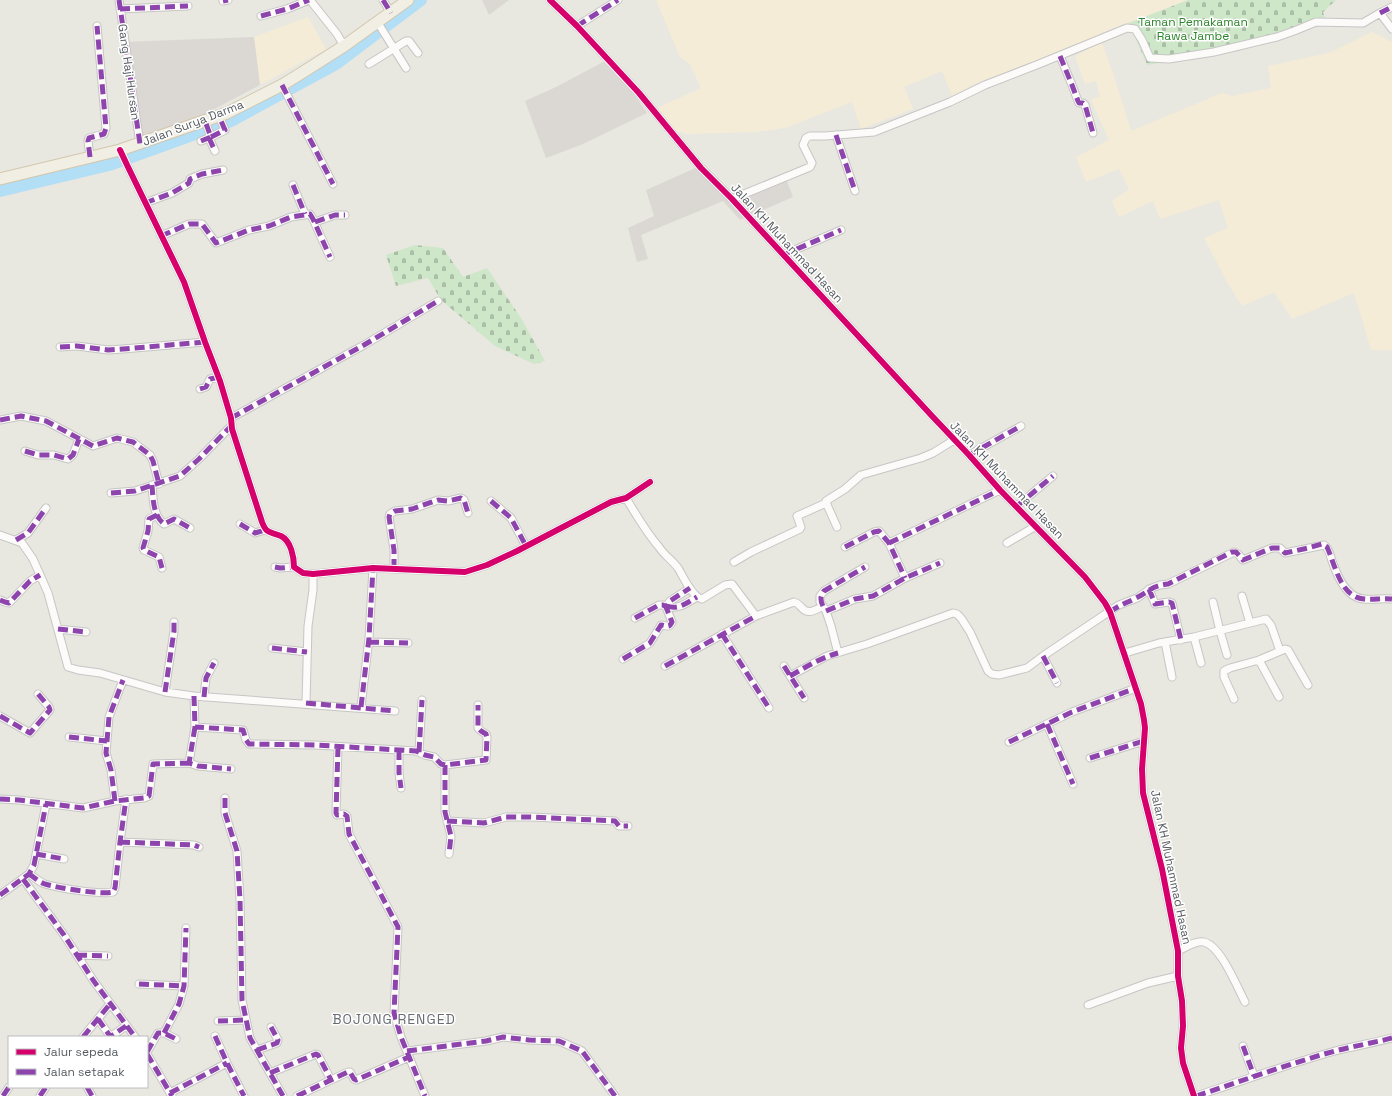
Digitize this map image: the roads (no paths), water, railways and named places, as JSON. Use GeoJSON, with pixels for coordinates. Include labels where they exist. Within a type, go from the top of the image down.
{"type":"FeatureCollection","features":[{"type":"Feature","properties":{"kind":"main road","name":"Jalan Surya Darma"},"geometry":{"type":"LineString","coordinates":[[0,179],[90,157],[122,153],[140,144],[220,118],[283,87],[344,46],[380,26],[391,13],[408,0]]}},
{"type":"Feature","properties":{"kind":"street","name":"Gang Haji Hursan"},"geometry":{"type":"LineString","coordinates":[[119,0],[140,144]]}},
{"type":"Feature","properties":{"kind":"street"},"geometry":{"type":"LineString","coordinates":[[261,16],[287,9],[309,0],[337,34],[344,46]]}},
{"type":"Feature","properties":{"kind":"street"},"geometry":{"type":"LineString","coordinates":[[383,0],[391,13]]}},
{"type":"Feature","properties":{"kind":"street","name":"Jalan KH Muhammad Hasan"},"geometry":{"type":"LineString","coordinates":[[550,0],[577,26],[639,93],[701,168],[732,199],[1000,490],[1085,577],[1105,602],[1110,612],[1136,688],[1144,720],[1142,769],[1143,794],[1162,870],[1178,951],[1178,976],[1182,1001],[1183,1026],[1181,1048],[1183,1063],[1195,1096]]}},
{"type":"Feature","properties":{"kind":"street"},"geometry":{"type":"LineString","coordinates":[[577,26],[618,0]]}},
{"type":"Feature","properties":{"kind":"street"},"geometry":{"type":"LineString","coordinates":[[120,9],[188,6]]}},
{"type":"Feature","properties":{"kind":"street"},"geometry":{"type":"LineString","coordinates":[[732,199],[810,167],[812,163],[803,145],[806,138],[810,136],[874,132],[950,102],[985,85],[1127,28],[1135,29],[1139,34],[1150,58],[1169,58],[1214,52],[1277,37],[1294,32],[1316,22],[1363,23],[1392,7]]}},
{"type":"Feature","properties":{"kind":"street"},"geometry":{"type":"LineString","coordinates":[[1380,13],[1392,29]]}},
{"type":"Feature","properties":{"kind":"street"},"geometry":{"type":"LineString","coordinates":[[90,157],[88,142],[90,138],[104,134],[106,128],[97,26]]}},
{"type":"Feature","properties":{"kind":"street"},"geometry":{"type":"LineString","coordinates":[[380,26],[406,68]]}},
{"type":"Feature","properties":{"kind":"street"},"geometry":{"type":"LineString","coordinates":[[369,64],[407,40],[418,53]]}},
{"type":"Feature","properties":{"kind":"street"},"geometry":{"type":"LineString","coordinates":[[1060,56],[1078,101],[1085,105],[1093,133]]}},
{"type":"Feature","properties":{"kind":"street"},"geometry":{"type":"LineString","coordinates":[[283,87],[333,184]]}},
{"type":"Feature","properties":{"kind":"street"},"geometry":{"type":"LineString","coordinates":[[201,141],[225,130],[220,118]]}},
{"type":"Feature","properties":{"kind":"street"},"geometry":{"type":"LineString","coordinates":[[206,123],[215,151]]}},
{"type":"Feature","properties":{"kind":"street"},"geometry":{"type":"LineString","coordinates":[[836,135],[855,191]]}},
{"type":"Feature","properties":{"kind":"street"},"geometry":{"type":"LineString","coordinates":[[122,153],[184,282],[219,377],[256,507],[265,530]]}},
{"type":"Feature","properties":{"kind":"street"},"geometry":{"type":"LineString","coordinates":[[145,203],[172,193],[189,183],[190,179],[223,170]]}},
{"type":"Feature","properties":{"kind":"street"},"geometry":{"type":"LineString","coordinates":[[293,184],[305,214]]}},
{"type":"Feature","properties":{"kind":"street"},"geometry":{"type":"LineString","coordinates":[[161,236],[189,224],[202,224],[216,242],[249,230],[263,228],[291,217],[310,214],[330,257]]}},
{"type":"Feature","properties":{"kind":"street"},"geometry":{"type":"LineString","coordinates":[[315,222],[335,215],[345,215]]}},
{"type":"Feature","properties":{"kind":"street"},"geometry":{"type":"LineString","coordinates":[[783,255],[841,230]]}},
{"type":"Feature","properties":{"kind":"street"},"geometry":{"type":"LineString","coordinates":[[111,493],[135,491],[180,476],[199,459],[231,422],[438,301]]}},
{"type":"Feature","properties":{"kind":"street"},"geometry":{"type":"LineString","coordinates":[[60,347],[77,346],[97,349],[122,349],[205,342]]}},
{"type":"Feature","properties":{"kind":"street"},"geometry":{"type":"LineString","coordinates":[[200,389],[206,387],[210,379],[219,377]]}},
{"type":"Feature","properties":{"kind":"street"},"geometry":{"type":"LineString","coordinates":[[0,420],[21,416],[46,420],[93,446],[117,438],[133,442],[150,455],[153,461],[157,514],[161,522],[164,524],[174,519],[190,528]]}},
{"type":"Feature","properties":{"kind":"street"},"geometry":{"type":"LineString","coordinates":[[969,455],[1021,426]]}},
{"type":"Feature","properties":{"kind":"street"},"geometry":{"type":"LineString","coordinates":[[25,451],[38,455],[54,455],[68,459],[73,455],[79,439]]}},
{"type":"Feature","properties":{"kind":"street"},"geometry":{"type":"LineString","coordinates":[[734,562],[751,552],[800,529],[797,516],[826,503],[827,500],[845,489],[860,475],[914,460],[933,453],[954,440]]}},
{"type":"Feature","properties":{"kind":"street"},"geometry":{"type":"LineString","coordinates":[[1017,506],[1053,476]]}},
{"type":"Feature","properties":{"kind":"street"},"geometry":{"type":"LineString","coordinates":[[274,567],[294,567],[303,573],[313,574],[373,568],[465,572],[486,565],[526,546],[611,502],[626,498],[650,482]]}},
{"type":"Feature","properties":{"kind":"street"},"geometry":{"type":"LineString","coordinates":[[889,543],[1000,490]]}},
{"type":"Feature","properties":{"kind":"street"},"geometry":{"type":"LineString","coordinates":[[394,569],[394,550],[389,517],[390,514],[395,511],[412,509],[438,500],[448,501],[459,498],[464,500],[468,513]]}},
{"type":"Feature","properties":{"kind":"street"},"geometry":{"type":"LineString","coordinates":[[626,498],[638,520],[659,548],[677,567],[697,597],[702,599],[725,585],[732,584],[756,616]]}},
{"type":"Feature","properties":{"kind":"street"},"geometry":{"type":"LineString","coordinates":[[490,501],[511,518],[526,546]]}},
{"type":"Feature","properties":{"kind":"street"},"geometry":{"type":"LineString","coordinates":[[826,503],[837,527]]}},
{"type":"Feature","properties":{"kind":"street"},"geometry":{"type":"LineString","coordinates":[[16,540],[28,533],[46,508]]}},
{"type":"Feature","properties":{"kind":"street"},"geometry":{"type":"LineString","coordinates":[[157,514],[149,519],[148,531],[142,548],[159,558],[162,568]]}},
{"type":"Feature","properties":{"kind":"street"},"geometry":{"type":"LineString","coordinates":[[240,524],[255,532],[265,530],[273,534],[280,535],[286,539],[294,559],[294,567]]}},
{"type":"Feature","properties":{"kind":"street"},"geometry":{"type":"LineString","coordinates":[[1007,543],[1036,526]]}},
{"type":"Feature","properties":{"kind":"street"},"geometry":{"type":"LineString","coordinates":[[845,547],[879,531],[889,543],[905,578]]}},
{"type":"Feature","properties":{"kind":"street"},"geometry":{"type":"LineString","coordinates":[[0,535],[22,542],[33,559],[48,593],[68,667],[100,673],[165,692],[194,696],[361,707],[395,711]]}},
{"type":"Feature","properties":{"kind":"street"},"geometry":{"type":"LineString","coordinates":[[790,676],[827,656],[953,613],[957,614],[961,618],[970,632],[988,671],[992,674],[999,675],[1027,668],[1119,606],[1137,598],[1149,589],[1168,584],[1232,552],[1236,552],[1243,560],[1272,548],[1280,548],[1285,553],[1322,544],[1327,547],[1342,583],[1355,597],[1365,599],[1392,599]]}},
{"type":"Feature","properties":{"kind":"street"},"geometry":{"type":"LineString","coordinates":[[665,666],[756,616],[794,602],[806,611],[810,612],[855,599],[873,596],[905,578],[930,569],[940,563]]}},
{"type":"Feature","properties":{"kind":"street"},"geometry":{"type":"LineString","coordinates":[[838,653],[834,637],[820,602],[820,596],[824,591],[865,567]]}},
{"type":"Feature","properties":{"kind":"street"},"geometry":{"type":"LineString","coordinates":[[361,707],[369,642],[373,568]]}},
{"type":"Feature","properties":{"kind":"street"},"geometry":{"type":"LineString","coordinates":[[306,703],[308,626],[313,590],[313,574]]}},
{"type":"Feature","properties":{"kind":"street"},"geometry":{"type":"LineString","coordinates":[[0,600],[10,603],[30,581],[40,575]]}},
{"type":"Feature","properties":{"kind":"street"},"geometry":{"type":"LineString","coordinates":[[666,606],[670,601],[690,588]]}},
{"type":"Feature","properties":{"kind":"street"},"geometry":{"type":"LineString","coordinates":[[1149,589],[1155,604],[1172,603],[1181,640]]}},
{"type":"Feature","properties":{"kind":"street"},"geometry":{"type":"LineString","coordinates":[[1242,596],[1250,623]]}},
{"type":"Feature","properties":{"kind":"street"},"geometry":{"type":"LineString","coordinates":[[635,618],[659,605],[674,608],[697,597]]}},
{"type":"Feature","properties":{"kind":"street"},"geometry":{"type":"LineString","coordinates":[[1213,602],[1227,655]]}},
{"type":"Feature","properties":{"kind":"street"},"geometry":{"type":"LineString","coordinates":[[623,659],[650,643],[660,625],[671,625],[672,619],[666,606]]}},
{"type":"Feature","properties":{"kind":"street"},"geometry":{"type":"LineString","coordinates":[[1124,653],[1261,620],[1268,620],[1280,651]]}},
{"type":"Feature","properties":{"kind":"street"},"geometry":{"type":"LineString","coordinates":[[165,692],[174,632],[174,622]]}},
{"type":"Feature","properties":{"kind":"street"},"geometry":{"type":"LineString","coordinates":[[58,629],[86,632]]}},
{"type":"Feature","properties":{"kind":"street"},"geometry":{"type":"LineString","coordinates":[[722,634],[769,708]]}},
{"type":"Feature","properties":{"kind":"street"},"geometry":{"type":"LineString","coordinates":[[1194,637],[1201,663]]}},
{"type":"Feature","properties":{"kind":"street"},"geometry":{"type":"LineString","coordinates":[[369,642],[408,644]]}},
{"type":"Feature","properties":{"kind":"street"},"geometry":{"type":"LineString","coordinates":[[1165,642],[1172,677]]}},
{"type":"Feature","properties":{"kind":"street"},"geometry":{"type":"LineString","coordinates":[[272,648],[307,652]]}},
{"type":"Feature","properties":{"kind":"street"},"geometry":{"type":"LineString","coordinates":[[1234,699],[1224,677],[1224,671],[1259,660],[1285,649],[1288,650],[1308,685]]}},
{"type":"Feature","properties":{"kind":"street"},"geometry":{"type":"LineString","coordinates":[[1043,656],[1057,683]]}},
{"type":"Feature","properties":{"kind":"street"},"geometry":{"type":"LineString","coordinates":[[1259,660],[1279,697]]}},
{"type":"Feature","properties":{"kind":"street"},"geometry":{"type":"LineString","coordinates":[[204,697],[206,678],[214,664]]}},
{"type":"Feature","properties":{"kind":"street"},"geometry":{"type":"LineString","coordinates":[[784,666],[804,698]]}},
{"type":"Feature","properties":{"kind":"street"},"geometry":{"type":"LineString","coordinates":[[115,801],[111,770],[106,753],[110,717],[123,680]]}},
{"type":"Feature","properties":{"kind":"street"},"geometry":{"type":"LineString","coordinates":[[1009,742],[1072,712],[1136,688]]}},
{"type":"Feature","properties":{"kind":"street"},"geometry":{"type":"LineString","coordinates":[[0,716],[30,733],[50,710],[38,694]]}},
{"type":"Feature","properties":{"kind":"street"},"geometry":{"type":"LineString","coordinates":[[189,763],[195,727],[194,696]]}},
{"type":"Feature","properties":{"kind":"street"},"geometry":{"type":"LineString","coordinates":[[419,752],[422,700]]}},
{"type":"Feature","properties":{"kind":"street"},"geometry":{"type":"LineString","coordinates":[[195,727],[243,730],[246,740],[250,744],[315,745],[338,748],[419,752],[434,757],[441,764],[445,765],[486,760],[486,734],[478,728],[478,706]]}},
{"type":"Feature","properties":{"kind":"street"},"geometry":{"type":"LineString","coordinates":[[1047,724],[1073,784]]}},
{"type":"Feature","properties":{"kind":"street"},"geometry":{"type":"LineString","coordinates":[[69,737],[107,741]]}},
{"type":"Feature","properties":{"kind":"street"},"geometry":{"type":"LineString","coordinates":[[1090,758],[1144,740]]}},
{"type":"Feature","properties":{"kind":"street"},"geometry":{"type":"LineString","coordinates":[[338,748],[336,813],[337,815],[346,815],[348,817],[349,834],[398,927],[394,1013],[399,1031],[425,1096]]}},
{"type":"Feature","properties":{"kind":"street"},"geometry":{"type":"LineString","coordinates":[[399,750],[399,773],[401,788]]}},
{"type":"Feature","properties":{"kind":"street"},"geometry":{"type":"LineString","coordinates":[[0,799],[83,808],[149,796],[153,764],[189,763],[198,766],[231,769]]}},
{"type":"Feature","properties":{"kind":"street"},"geometry":{"type":"LineString","coordinates":[[445,765],[445,812],[451,836],[449,854]]}},
{"type":"Feature","properties":{"kind":"street"},"geometry":{"type":"LineString","coordinates":[[225,798],[225,813],[237,851],[240,900],[242,1000],[250,1038],[283,1096]]}},
{"type":"Feature","properties":{"kind":"street"},"geometry":{"type":"LineString","coordinates":[[26,876],[46,884],[84,891],[113,892],[115,888],[126,799]]}},
{"type":"Feature","properties":{"kind":"street"},"geometry":{"type":"LineString","coordinates":[[0,895],[26,876],[34,865],[46,804]]}},
{"type":"Feature","properties":{"kind":"street"},"geometry":{"type":"LineString","coordinates":[[447,821],[484,823],[506,817],[531,817],[615,821],[619,826],[628,826]]}},
{"type":"Feature","properties":{"kind":"street"},"geometry":{"type":"LineString","coordinates":[[120,842],[194,845],[199,847]]}},
{"type":"Feature","properties":{"kind":"street"},"geometry":{"type":"LineString","coordinates":[[36,854],[64,859]]}},
{"type":"Feature","properties":{"kind":"street"},"geometry":{"type":"LineString","coordinates":[[26,876],[93,980],[134,1036]]}},
{"type":"Feature","properties":{"kind":"street"},"geometry":{"type":"LineString","coordinates":[[164,1033],[179,1004],[184,986],[186,928]]}},
{"type":"Feature","properties":{"kind":"street"},"geometry":{"type":"LineString","coordinates":[[1178,951],[1199,942],[1203,942],[1216,950],[1245,1002]]}},
{"type":"Feature","properties":{"kind":"street"},"geometry":{"type":"LineString","coordinates":[[77,955],[108,956]]}},
{"type":"Feature","properties":{"kind":"street"},"geometry":{"type":"LineString","coordinates":[[1088,1005],[1148,982],[1178,976]]}},
{"type":"Feature","properties":{"kind":"street"},"geometry":{"type":"LineString","coordinates":[[139,984],[184,986]]}},
{"type":"Feature","properties":{"kind":"street"},"geometry":{"type":"LineString","coordinates":[[84,1036],[110,1004]]}},
{"type":"Feature","properties":{"kind":"street"},"geometry":{"type":"LineString","coordinates":[[98,1019],[110,1036],[114,1035],[126,1026]]}},
{"type":"Feature","properties":{"kind":"street"},"geometry":{"type":"LineString","coordinates":[[218,1021],[246,1020]]}},
{"type":"Feature","properties":{"kind":"street"},"geometry":{"type":"LineString","coordinates":[[257,1050],[277,1043],[278,1040],[271,1027]]}},
{"type":"Feature","properties":{"kind":"street"},"geometry":{"type":"LineString","coordinates":[[148,1051],[158,1033],[164,1033],[176,1039]]}},
{"type":"Feature","properties":{"kind":"street"},"geometry":{"type":"LineString","coordinates":[[215,1036],[244,1096]]}},
{"type":"Feature","properties":{"kind":"street"},"geometry":{"type":"LineString","coordinates":[[297,1096],[348,1072],[354,1080],[356,1080],[408,1054],[503,1037],[559,1041],[582,1051],[615,1096]]}},
{"type":"Feature","properties":{"kind":"street"},"geometry":{"type":"LineString","coordinates":[[1195,1096],[1337,1050],[1392,1038]]}},
{"type":"Feature","properties":{"kind":"street"},"geometry":{"type":"LineString","coordinates":[[1243,1046],[1254,1076]]}},
{"type":"Feature","properties":{"kind":"street"},"geometry":{"type":"LineString","coordinates":[[270,1074],[316,1054],[331,1080]]}},
{"type":"Feature","properties":{"kind":"street"},"geometry":{"type":"LineString","coordinates":[[148,1055],[171,1095],[227,1063]]}},
{"type":"Feature","properties":{"kind":"waterway"},"geometry":{"type":"LineString","coordinates":[[0,191],[109,165],[231,121],[336,64],[421,0]]}},
{"type":"Feature","properties":{"kind":"district","name":"BOJONG RENGED"},"geometry":{"type":"Point","coordinates":[394,1019]}},
{"type":"Feature","properties":{"kind":"park label","name":"Taman Pemakaman Rawa Jambe"},"geometry":{"type":"Point","coordinates":[1193,29]}}]}
